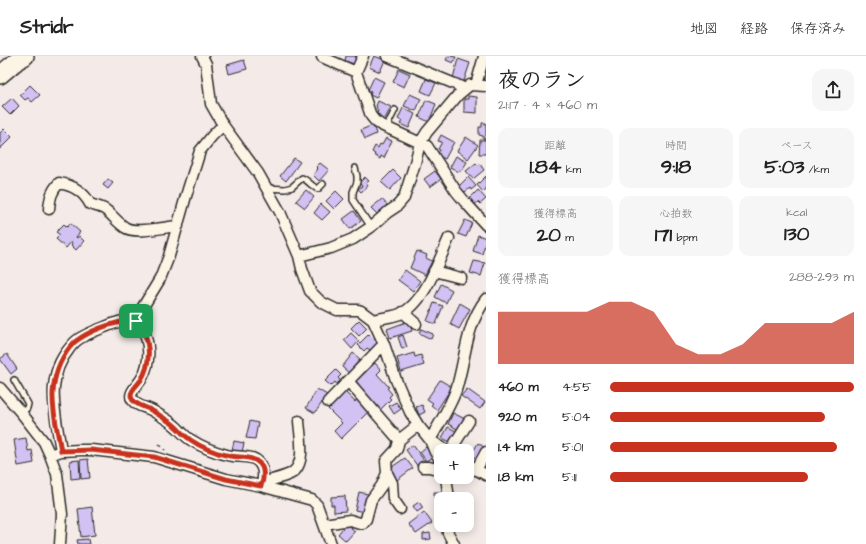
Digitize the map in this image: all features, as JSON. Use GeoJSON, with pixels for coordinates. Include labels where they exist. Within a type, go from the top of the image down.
{"type":"FeatureCollection","features":[{"type":"Feature","properties":{"kind":"highway"},"geometry":{"type":"LineString","coordinates":[[0,75],[25,56]]}},
{"type":"Feature","properties":{"kind":"street"},"geometry":{"type":"LineString","coordinates":[[202,56],[206,64],[211,104],[223,125],[258,173],[280,212],[299,256],[310,291],[316,297],[337,310],[358,310],[373,320],[384,344],[396,380],[410,412],[430,440],[434,450]]}},
{"type":"Feature","properties":{"kind":"street"},"geometry":{"type":"LineString","coordinates":[[363,56],[356,72],[375,121],[386,128],[427,146],[456,191],[486,225]]}},
{"type":"Feature","properties":{"kind":"street"},"geometry":{"type":"LineString","coordinates":[[387,56],[465,89]]}},
{"type":"Feature","properties":{"kind":"street"},"geometry":{"type":"LineString","coordinates":[[299,256],[331,248],[353,239],[371,227],[397,206],[404,198],[420,143],[427,132],[458,95],[470,85],[481,85],[484,56]]}},
{"type":"Feature","properties":{"kind":"street"},"geometry":{"type":"LineString","coordinates":[[322,58],[356,72]]}},
{"type":"Feature","properties":{"kind":"street"},"geometry":{"type":"LineString","coordinates":[[136,321],[141,310],[160,280],[169,256],[200,150],[223,125]]}},
{"type":"Feature","properties":{"kind":"street"},"geometry":{"type":"LineString","coordinates":[[49,209],[51,196],[59,183],[74,187],[86,197],[90,204],[106,210],[127,229],[151,230],[178,226]]}},
{"type":"Feature","properties":{"kind":"street"},"geometry":{"type":"LineString","coordinates":[[373,320],[401,314],[412,307],[426,288],[449,238]]}},
{"type":"Feature","properties":{"kind":"street"},"geometry":{"type":"LineString","coordinates":[[434,271],[461,278]]}},
{"type":"Feature","properties":{"kind":"street"},"geometry":{"type":"LineString","coordinates":[[430,440],[456,391],[470,328],[486,299]]}},
{"type":"Feature","properties":{"kind":"street"},"geometry":{"type":"LineString","coordinates":[[403,312],[416,324]]}},
{"type":"Feature","properties":{"kind":"street"},"geometry":{"type":"LineString","coordinates":[[61,451],[53,393],[57,368],[64,355],[75,341],[98,329],[117,322],[131,320],[136,321],[145,335],[148,344],[149,356],[146,371],[131,394],[133,401],[172,423],[187,437],[202,446],[218,453],[230,456],[252,458],[257,461],[262,466],[262,484]]}},
{"type":"Feature","properties":{"kind":"street"},"geometry":{"type":"LineString","coordinates":[[328,402],[384,344]]}},
{"type":"Feature","properties":{"kind":"street"},"geometry":{"type":"LineString","coordinates":[[348,381],[399,440]]}},
{"type":"Feature","properties":{"kind":"street"},"geometry":{"type":"LineString","coordinates":[[0,388],[22,413],[44,442],[50,454],[57,474],[62,514],[60,544]]}},
{"type":"Feature","properties":{"kind":"street"},"geometry":{"type":"LineString","coordinates":[[262,484],[291,474],[299,464],[301,457],[299,421]]}},
{"type":"Feature","properties":{"kind":"street"},"geometry":{"type":"LineString","coordinates":[[455,444],[469,422]]}},
{"type":"Feature","properties":{"kind":"street"},"geometry":{"type":"LineString","coordinates":[[400,509],[393,499],[392,483],[387,473],[386,461],[396,451],[399,440],[418,425]]}},
{"type":"Feature","properties":{"kind":"street"},"geometry":{"type":"LineString","coordinates":[[430,440],[436,444]]}},
{"type":"Feature","properties":{"kind":"street"},"geometry":{"type":"LineString","coordinates":[[50,454],[61,451],[91,450],[154,457],[226,479],[262,484],[312,500],[317,505],[331,544]]}},
{"type":"Feature","properties":{"kind":"street"},"geometry":{"type":"LineString","coordinates":[[486,452],[476,470],[486,475]]}},
{"type":"Feature","properties":{"kind":"street"},"geometry":{"type":"LineString","coordinates":[[423,467],[434,468]]}},
{"type":"Feature","properties":{"kind":"street"},"geometry":{"type":"LineString","coordinates":[[324,524],[350,520],[363,523],[366,519],[371,500],[382,485],[387,473]]}},
{"type":"Feature","properties":{"kind":"street"},"geometry":{"type":"LineString","coordinates":[[448,532],[454,544]]}},
{"type":"Feature","properties":{"kind":"lane"},"geometry":{"type":"LineString","coordinates":[[386,128],[395,110]]}},
{"type":"Feature","properties":{"kind":"lane"},"geometry":{"type":"LineString","coordinates":[[355,168],[357,182],[353,192],[353,200],[371,227]]}},
{"type":"Feature","properties":{"kind":"lane"},"geometry":{"type":"LineString","coordinates":[[267,188],[285,189],[292,187],[302,178],[318,189],[323,184]]}},
{"type":"Feature","properties":{"kind":"lane"},"geometry":{"type":"LineString","coordinates":[[14,380],[28,404],[27,408],[22,413]]}},
{"type":"Feature","properties":{"kind":"building"},"geometry":{"type":"Polygon","coordinates":[[[346,56],[356,56],[354,64],[345,61],[346,56]]]}},
{"type":"Feature","properties":{"kind":"building"},"geometry":{"type":"Polygon","coordinates":[[[374,56],[385,60],[380,72],[369,67],[374,56]]]}},
{"type":"Feature","properties":{"kind":"building"},"geometry":{"type":"Polygon","coordinates":[[[448,56],[456,57],[453,63],[446,60],[448,56]]]}},
{"type":"Feature","properties":{"kind":"building"},"geometry":{"type":"Polygon","coordinates":[[[458,59],[470,63],[464,81],[453,78],[458,59]]]}},
{"type":"Feature","properties":{"kind":"building"},"geometry":{"type":"Polygon","coordinates":[[[244,60],[247,69],[229,74],[227,65],[244,60]]]}},
{"type":"Feature","properties":{"kind":"building"},"geometry":{"type":"Polygon","coordinates":[[[399,69],[410,74],[404,87],[393,82],[399,69]]]}},
{"type":"Feature","properties":{"kind":"building"},"geometry":{"type":"Polygon","coordinates":[[[374,77],[384,82],[376,98],[370,95],[371,92],[368,90],[374,77]]]}},
{"type":"Feature","properties":{"kind":"building"},"geometry":{"type":"Polygon","coordinates":[[[426,79],[436,83],[430,95],[421,91],[426,79]]]}},
{"type":"Feature","properties":{"kind":"building"},"geometry":{"type":"Polygon","coordinates":[[[30,85],[40,95],[32,102],[28,98],[25,100],[20,95],[30,85]]]}},
{"type":"Feature","properties":{"kind":"building"},"geometry":{"type":"Polygon","coordinates":[[[410,94],[421,99],[416,111],[404,106],[410,94]]]}},
{"type":"Feature","properties":{"kind":"building"},"geometry":{"type":"Polygon","coordinates":[[[468,96],[477,97],[477,113],[464,112],[464,99],[468,99],[468,96]]]}},
{"type":"Feature","properties":{"kind":"building"},"geometry":{"type":"Polygon","coordinates":[[[12,98],[19,106],[10,115],[2,107],[12,98]]]}},
{"type":"Feature","properties":{"kind":"building"},"geometry":{"type":"Polygon","coordinates":[[[426,100],[436,104],[429,122],[419,117],[426,100]]]}},
{"type":"Feature","properties":{"kind":"building"},"geometry":{"type":"Polygon","coordinates":[[[378,101],[391,107],[384,121],[378,119],[380,115],[377,114],[378,110],[376,109],[376,106],[378,101]]]}},
{"type":"Feature","properties":{"kind":"building"},"geometry":{"type":"Polygon","coordinates":[[[403,108],[415,114],[409,128],[400,124],[402,121],[398,119],[403,108]]]}},
{"type":"Feature","properties":{"kind":"building"},"geometry":{"type":"Polygon","coordinates":[[[482,123],[486,123],[486,139],[483,139],[483,136],[479,135],[479,127],[482,127],[482,123]]]}},
{"type":"Feature","properties":{"kind":"building"},"geometry":{"type":"Polygon","coordinates":[[[373,125],[376,134],[365,139],[361,130],[373,125]]]}},
{"type":"Feature","properties":{"kind":"building"},"geometry":{"type":"Polygon","coordinates":[[[4,129],[12,137],[0,149],[0,133],[4,129]]]}},
{"type":"Feature","properties":{"kind":"building"},"geometry":{"type":"Polygon","coordinates":[[[441,135],[454,142],[445,159],[437,155],[440,150],[438,149],[442,142],[438,141],[441,135]]]}},
{"type":"Feature","properties":{"kind":"building"},"geometry":{"type":"Polygon","coordinates":[[[466,137],[478,145],[468,159],[457,151],[466,137]]]}},
{"type":"Feature","properties":{"kind":"building"},"geometry":{"type":"Polygon","coordinates":[[[386,138],[392,141],[384,158],[381,156],[380,159],[372,152],[375,146],[378,148],[380,144],[382,145],[386,138]]]}},
{"type":"Feature","properties":{"kind":"building"},"geometry":{"type":"Polygon","coordinates":[[[480,140],[486,140],[486,154],[479,154],[480,140]]]}},
{"type":"Feature","properties":{"kind":"building"},"geometry":{"type":"Polygon","coordinates":[[[456,156],[467,162],[459,172],[450,167],[456,156]]]}},
{"type":"Feature","properties":{"kind":"building"},"geometry":{"type":"Polygon","coordinates":[[[294,158],[300,162],[286,181],[280,176],[294,158]]]}},
{"type":"Feature","properties":{"kind":"building"},"geometry":{"type":"Polygon","coordinates":[[[320,163],[329,170],[319,181],[313,175],[318,169],[316,167],[320,163]]]}},
{"type":"Feature","properties":{"kind":"building"},"geometry":{"type":"Polygon","coordinates":[[[476,163],[478,165],[480,164],[484,170],[473,179],[466,171],[476,163]]]}},
{"type":"Feature","properties":{"kind":"building"},"geometry":{"type":"Polygon","coordinates":[[[393,170],[401,178],[390,190],[381,182],[393,170]]]}},
{"type":"Feature","properties":{"kind":"building"},"geometry":{"type":"Polygon","coordinates":[[[435,171],[441,179],[430,187],[424,179],[435,171]]]}},
{"type":"Feature","properties":{"kind":"building"},"geometry":{"type":"Polygon","coordinates":[[[486,176],[486,189],[483,192],[477,185],[486,176]]]}},
{"type":"Feature","properties":{"kind":"building"},"geometry":{"type":"Polygon","coordinates":[[[365,177],[369,181],[366,183],[368,186],[361,192],[358,189],[362,186],[359,183],[365,177]]]}},
{"type":"Feature","properties":{"kind":"building"},"geometry":{"type":"Polygon","coordinates":[[[468,177],[476,186],[465,192],[459,186],[468,177]]]}},
{"type":"Feature","properties":{"kind":"building"},"geometry":{"type":"Polygon","coordinates":[[[108,179],[113,183],[108,189],[103,185],[108,179]]]}},
{"type":"Feature","properties":{"kind":"building"},"geometry":{"type":"Polygon","coordinates":[[[306,190],[314,197],[305,208],[296,201],[306,190]]]}},
{"type":"Feature","properties":{"kind":"building"},"geometry":{"type":"Polygon","coordinates":[[[478,190],[486,199],[480,204],[478,202],[474,205],[469,199],[478,190]]]}},
{"type":"Feature","properties":{"kind":"building"},"geometry":{"type":"Polygon","coordinates":[[[336,191],[344,199],[334,209],[326,201],[336,191]]]}},
{"type":"Feature","properties":{"kind":"building"},"geometry":{"type":"Polygon","coordinates":[[[382,199],[387,205],[377,214],[371,208],[382,199]]]}},
{"type":"Feature","properties":{"kind":"building"},"geometry":{"type":"Polygon","coordinates":[[[321,204],[330,212],[322,220],[314,213],[321,204]]]}},
{"type":"Feature","properties":{"kind":"building"},"geometry":{"type":"Polygon","coordinates":[[[354,211],[361,221],[350,229],[343,219],[354,211]]]}},
{"type":"Feature","properties":{"kind":"building"},"geometry":{"type":"Polygon","coordinates":[[[465,220],[472,223],[466,237],[458,234],[465,220]]]}},
{"type":"Feature","properties":{"kind":"building"},"geometry":{"type":"Polygon","coordinates":[[[70,223],[80,232],[76,237],[77,238],[79,236],[84,241],[76,250],[71,245],[71,242],[66,248],[56,239],[60,235],[56,232],[64,224],[67,227],[70,223]]]}},
{"type":"Feature","properties":{"kind":"building"},"geometry":{"type":"Polygon","coordinates":[[[478,235],[486,238],[482,254],[473,251],[478,235]]]}},
{"type":"Feature","properties":{"kind":"building"},"geometry":{"type":"Polygon","coordinates":[[[417,251],[427,255],[426,258],[432,261],[425,275],[410,268],[417,251]]]}},
{"type":"Feature","properties":{"kind":"building"},"geometry":{"type":"Polygon","coordinates":[[[474,261],[485,263],[481,276],[470,273],[474,261]]]}},
{"type":"Feature","properties":{"kind":"building"},"geometry":{"type":"Polygon","coordinates":[[[405,270],[420,281],[413,291],[398,280],[405,270]]]}},
{"type":"Feature","properties":{"kind":"building"},"geometry":{"type":"Polygon","coordinates":[[[441,284],[452,290],[446,303],[435,297],[441,284]]]}},
{"type":"Feature","properties":{"kind":"building"},"geometry":{"type":"Polygon","coordinates":[[[434,303],[443,306],[436,324],[427,321],[434,303]]]}},
{"type":"Feature","properties":{"kind":"building"},"geometry":{"type":"Polygon","coordinates":[[[460,303],[470,309],[459,329],[450,324],[460,303]]]}},
{"type":"Feature","properties":{"kind":"building"},"geometry":{"type":"Polygon","coordinates":[[[359,320],[367,328],[359,336],[351,328],[359,320]]]}},
{"type":"Feature","properties":{"kind":"building"},"geometry":{"type":"Polygon","coordinates":[[[409,321],[412,331],[390,338],[387,329],[409,321]]]}},
{"type":"Feature","properties":{"kind":"building"},"geometry":{"type":"Polygon","coordinates":[[[421,329],[433,334],[431,339],[419,333],[421,329]]]}},
{"type":"Feature","properties":{"kind":"building"},"geometry":{"type":"Polygon","coordinates":[[[351,333],[359,341],[352,349],[344,340],[351,333]]]}},
{"type":"Feature","properties":{"kind":"building"},"geometry":{"type":"Polygon","coordinates":[[[369,334],[378,343],[370,350],[367,348],[364,351],[358,345],[369,334]]]}},
{"type":"Feature","properties":{"kind":"building"},"geometry":{"type":"Polygon","coordinates":[[[403,335],[407,347],[402,349],[398,337],[403,335]]]}},
{"type":"Feature","properties":{"kind":"building"},"geometry":{"type":"Polygon","coordinates":[[[353,353],[360,359],[349,373],[342,367],[353,353]]]}},
{"type":"Feature","properties":{"kind":"building"},"geometry":{"type":"Polygon","coordinates":[[[414,353],[415,357],[421,355],[424,365],[401,372],[397,358],[414,353]]]}},
{"type":"Feature","properties":{"kind":"building"},"geometry":{"type":"Polygon","coordinates":[[[7,354],[17,369],[11,374],[0,359],[7,354]]]}},
{"type":"Feature","properties":{"kind":"building"},"geometry":{"type":"Polygon","coordinates":[[[375,363],[381,370],[377,374],[389,387],[387,388],[392,394],[389,397],[391,399],[380,410],[357,386],[359,384],[356,381],[375,363]]]}},
{"type":"Feature","properties":{"kind":"building"},"geometry":{"type":"Polygon","coordinates":[[[336,370],[341,375],[338,378],[341,381],[337,385],[335,382],[331,386],[325,381],[336,370]]]}},
{"type":"Feature","properties":{"kind":"building"},"geometry":{"type":"Polygon","coordinates":[[[440,380],[452,387],[437,410],[431,405],[433,403],[427,399],[440,380]]]}},
{"type":"Feature","properties":{"kind":"building"},"geometry":{"type":"Polygon","coordinates":[[[317,389],[327,395],[315,413],[306,408],[317,389]]]}},
{"type":"Feature","properties":{"kind":"building"},"geometry":{"type":"Polygon","coordinates":[[[467,389],[485,402],[480,409],[461,396],[467,389]]]}},
{"type":"Feature","properties":{"kind":"building"},"geometry":{"type":"Polygon","coordinates":[[[345,392],[355,402],[357,399],[369,411],[341,439],[334,431],[342,423],[328,409],[345,392]]]}},
{"type":"Feature","properties":{"kind":"building"},"geometry":{"type":"Polygon","coordinates":[[[396,402],[401,409],[394,414],[389,406],[396,402]]]}},
{"type":"Feature","properties":{"kind":"building"},"geometry":{"type":"Polygon","coordinates":[[[422,405],[425,412],[419,415],[416,407],[422,405]]]}},
{"type":"Feature","properties":{"kind":"building"},"geometry":{"type":"Polygon","coordinates":[[[453,413],[465,419],[459,430],[448,424],[453,413]]]}},
{"type":"Feature","properties":{"kind":"building"},"geometry":{"type":"Polygon","coordinates":[[[250,421],[258,423],[255,439],[246,438],[250,421]]]}},
{"type":"Feature","properties":{"kind":"building"},"geometry":{"type":"Polygon","coordinates":[[[448,427],[458,432],[452,443],[442,438],[448,427]]]}},
{"type":"Feature","properties":{"kind":"building"},"geometry":{"type":"Polygon","coordinates":[[[26,438],[28,451],[32,450],[34,463],[18,466],[14,440],[26,438]]]}},
{"type":"Feature","properties":{"kind":"building"},"geometry":{"type":"Polygon","coordinates":[[[234,441],[244,443],[242,452],[232,450],[234,441]]]}},
{"type":"Feature","properties":{"kind":"building"},"geometry":{"type":"Polygon","coordinates":[[[478,443],[484,447],[477,459],[474,457],[474,450],[478,443]]]}},
{"type":"Feature","properties":{"kind":"building"},"geometry":{"type":"Polygon","coordinates":[[[413,445],[425,462],[418,467],[406,450],[413,445]]]}},
{"type":"Feature","properties":{"kind":"building"},"geometry":{"type":"Polygon","coordinates":[[[426,447],[433,457],[426,461],[420,452],[426,447]]]}},
{"type":"Feature","properties":{"kind":"building"},"geometry":{"type":"Polygon","coordinates":[[[405,458],[413,468],[397,480],[389,469],[405,458]]]}},
{"type":"Feature","properties":{"kind":"building"},"geometry":{"type":"Polygon","coordinates":[[[88,459],[90,478],[81,479],[80,460],[88,459]]]}},
{"type":"Feature","properties":{"kind":"building"},"geometry":{"type":"Polygon","coordinates":[[[79,460],[80,478],[71,479],[70,461],[79,460]]]}},
{"type":"Feature","properties":{"kind":"building"},"geometry":{"type":"Polygon","coordinates":[[[359,492],[368,494],[364,512],[355,510],[359,492]]]}},
{"type":"Feature","properties":{"kind":"building"},"geometry":{"type":"Polygon","coordinates":[[[345,496],[346,511],[334,512],[334,505],[331,505],[331,497],[345,496]]]}},
{"type":"Feature","properties":{"kind":"building"},"geometry":{"type":"Polygon","coordinates":[[[419,502],[423,508],[417,512],[413,506],[419,502]]]}},
{"type":"Feature","properties":{"kind":"building"},"geometry":{"type":"Polygon","coordinates":[[[92,507],[95,535],[81,537],[78,509],[92,507]]]}},
{"type":"Feature","properties":{"kind":"building"},"geometry":{"type":"Polygon","coordinates":[[[424,512],[432,523],[416,534],[408,524],[424,512]]]}},
{"type":"Feature","properties":{"kind":"building"},"geometry":{"type":"Polygon","coordinates":[[[346,524],[355,531],[346,541],[338,534],[346,524]]]}},
{"type":"Feature","properties":{"kind":"building"},"geometry":{"type":"Polygon","coordinates":[[[430,533],[431,539],[423,540],[423,534],[430,533]]]}},
{"type":"Feature","properties":{"kind":"building"},"geometry":{"type":"Polygon","coordinates":[[[88,539],[89,544],[78,544],[77,540],[88,539]]]}},
{"type":"Feature","properties":{"kind":"route"},"geometry":{"type":"LineString","coordinates":[[131,320],[136,321],[145,335],[148,344],[149,356],[146,371],[131,394],[133,401],[172,423],[191,440],[202,446],[218,453],[230,456],[252,458],[257,461],[262,466],[263,472],[261,486],[226,479],[154,457],[91,450],[61,451],[53,393],[57,368],[64,355],[75,341],[98,329],[117,322],[131,320]]}}]}
